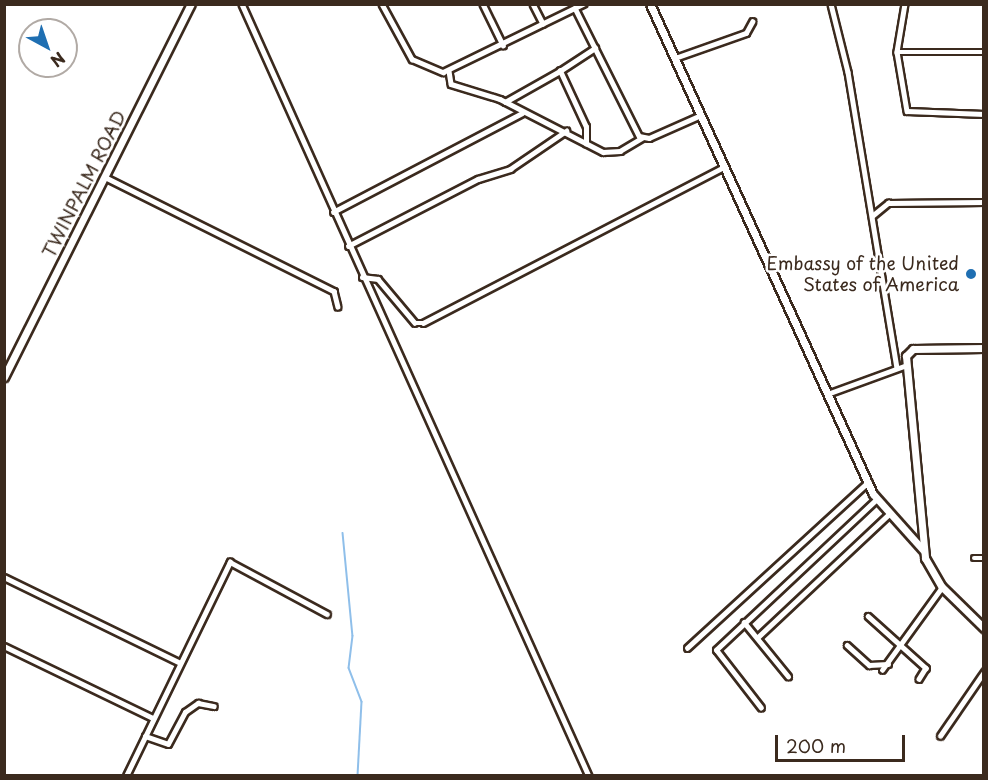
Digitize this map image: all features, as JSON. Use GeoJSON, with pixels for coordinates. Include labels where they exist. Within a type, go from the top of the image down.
{"type":"FeatureCollection","features":[{"type":"Feature","properties":{"kind":"street","name":"TWINPALM ROAD"},"geometry":{"type":"LineString","coordinates":[[4,377],[191,4]]}},
{"type":"Feature","properties":{"kind":"street"},"geometry":{"type":"LineString","coordinates":[[242,4],[348,246],[589,776]]}},
{"type":"Feature","properties":{"kind":"street"},"geometry":{"type":"LineString","coordinates":[[382,4],[412,59],[449,71],[583,4]]}},
{"type":"Feature","properties":{"kind":"street"},"geometry":{"type":"LineString","coordinates":[[483,4],[503,45]]}},
{"type":"Feature","properties":{"kind":"street"},"geometry":{"type":"LineString","coordinates":[[533,4],[543,24]]}},
{"type":"Feature","properties":{"kind":"street"},"geometry":{"type":"LineString","coordinates":[[650,4],[701,115],[722,168],[749,214],[876,500],[888,516],[909,530],[923,550],[942,587],[984,628]]}},
{"type":"Feature","properties":{"kind":"street"},"geometry":{"type":"LineString","coordinates":[[831,4],[897,367]]}},
{"type":"Feature","properties":{"kind":"street"},"geometry":{"type":"LineString","coordinates":[[905,4],[897,52],[907,111],[984,114]]}},
{"type":"Feature","properties":{"kind":"street"},"geometry":{"type":"LineString","coordinates":[[575,8],[642,138]]}},
{"type":"Feature","properties":{"kind":"street"},"geometry":{"type":"LineString","coordinates":[[675,58],[746,33],[752,22]]}},
{"type":"Feature","properties":{"kind":"street"},"geometry":{"type":"LineString","coordinates":[[505,102],[596,48]]}},
{"type":"Feature","properties":{"kind":"street"},"geometry":{"type":"LineString","coordinates":[[897,52],[984,52]]}},
{"type":"Feature","properties":{"kind":"street"},"geometry":{"type":"LineString","coordinates":[[449,71],[451,84],[505,102],[566,131],[586,144],[613,153],[642,138],[701,115]]}},
{"type":"Feature","properties":{"kind":"street"},"geometry":{"type":"LineString","coordinates":[[560,71],[586,127],[586,144]]}},
{"type":"Feature","properties":{"kind":"street"},"geometry":{"type":"LineString","coordinates":[[333,212],[522,112]]}},
{"type":"Feature","properties":{"kind":"street"},"geometry":{"type":"LineString","coordinates":[[348,246],[478,179],[510,170],[566,131]]}},
{"type":"Feature","properties":{"kind":"street"},"geometry":{"type":"LineString","coordinates":[[362,277],[378,279],[415,323],[423,323],[722,168]]}},
{"type":"Feature","properties":{"kind":"street"},"geometry":{"type":"LineString","coordinates":[[105,177],[334,291],[338,307]]}},
{"type":"Feature","properties":{"kind":"street"},"geometry":{"type":"LineString","coordinates":[[871,217],[888,203],[984,202]]}},
{"type":"Feature","properties":{"kind":"street"},"geometry":{"type":"LineString","coordinates":[[923,550],[907,364],[913,348],[984,348]]}},
{"type":"Feature","properties":{"kind":"street"},"geometry":{"type":"LineString","coordinates":[[830,393],[907,364]]}},
{"type":"Feature","properties":{"kind":"street"},"geometry":{"type":"LineString","coordinates":[[687,648],[868,482]]}},
{"type":"Feature","properties":{"kind":"street"},"geometry":{"type":"LineString","coordinates":[[761,708],[714,653],[744,622],[876,500]]}},
{"type":"Feature","properties":{"kind":"street"},"geometry":{"type":"LineString","coordinates":[[757,638],[888,516]]}},
{"type":"Feature","properties":{"kind":"street"},"geometry":{"type":"LineString","coordinates":[[909,530],[919,524]]}},
{"type":"Feature","properties":{"kind":"street"},"geometry":{"type":"LineString","coordinates":[[974,558],[984,558]]}},
{"type":"Feature","properties":{"kind":"street"},"geometry":{"type":"LineString","coordinates":[[126,776],[230,562],[327,614]]}},
{"type":"Feature","properties":{"kind":"street"},"geometry":{"type":"LineString","coordinates":[[4,577],[180,663]]}},
{"type":"Feature","properties":{"kind":"street"},"geometry":{"type":"LineString","coordinates":[[882,670],[902,646],[912,623],[942,587]]}},
{"type":"Feature","properties":{"kind":"street"},"geometry":{"type":"LineString","coordinates":[[868,616],[927,669],[919,680]]}},
{"type":"Feature","properties":{"kind":"street"},"geometry":{"type":"LineString","coordinates":[[744,622],[788,676]]}},
{"type":"Feature","properties":{"kind":"street"},"geometry":{"type":"LineString","coordinates":[[847,645],[870,665],[888,663]]}},
{"type":"Feature","properties":{"kind":"street"},"geometry":{"type":"LineString","coordinates":[[4,646],[153,718]]}},
{"type":"Feature","properties":{"kind":"street"},"geometry":{"type":"LineString","coordinates":[[940,736],[984,672]]}},
{"type":"Feature","properties":{"kind":"street"},"geometry":{"type":"LineString","coordinates":[[145,736],[168,744],[185,712],[198,703],[214,706]]}},
{"type":"Feature","properties":{"kind":"waterway"},"geometry":{"type":"LineString","coordinates":[[343,533],[353,636],[349,668],[362,702],[358,776]]}},
{"type":"Feature","properties":{"kind":"place","name":"Embassy of the United States of America"},"geometry":{"type":"Point","coordinates":[971,274]}}]}
